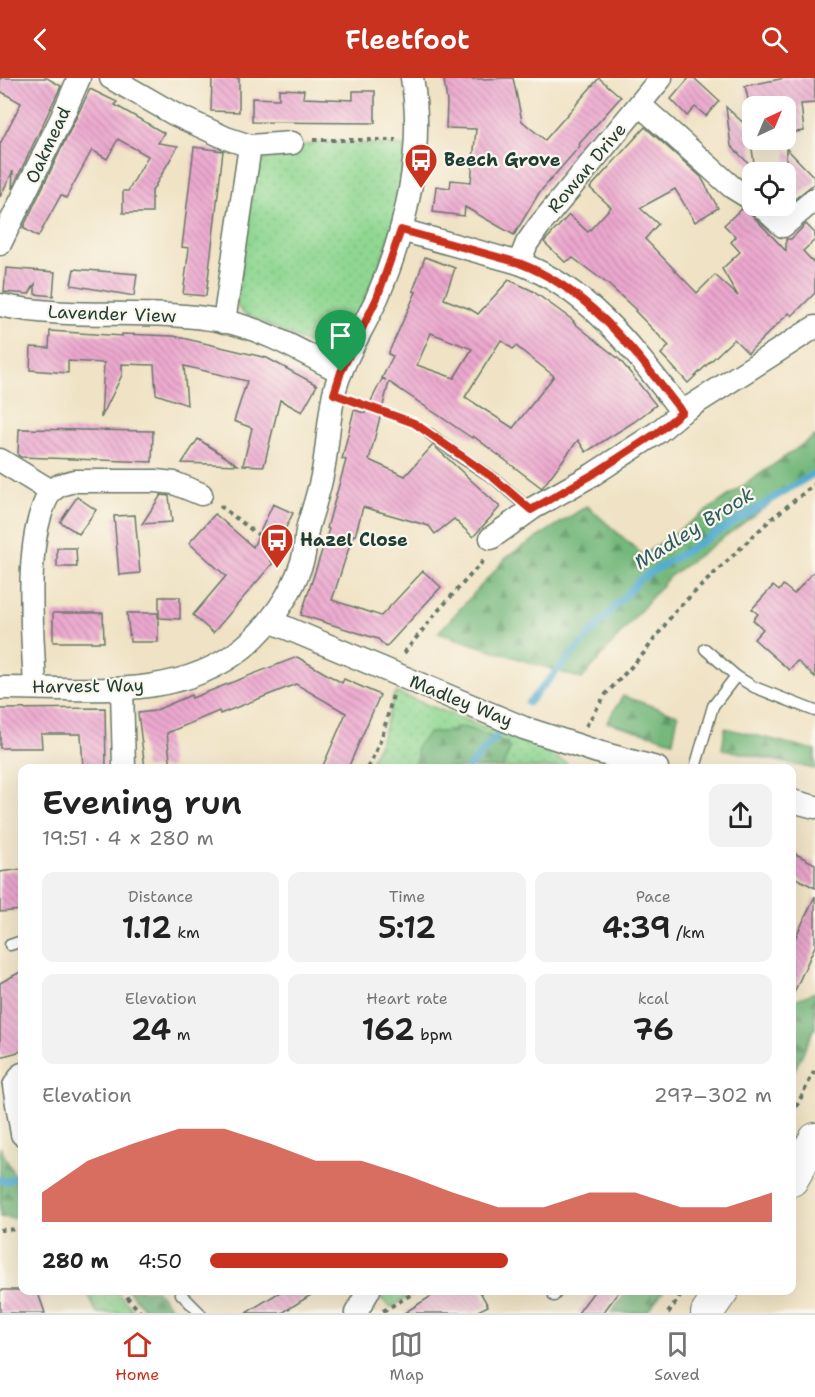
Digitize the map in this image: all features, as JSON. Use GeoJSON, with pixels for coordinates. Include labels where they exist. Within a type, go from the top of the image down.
{"type":"FeatureCollection","features":[{"type":"Feature","properties":{"kind":"street","name":"Oakmead"},"geometry":{"type":"LineString","coordinates":[[0,244],[79,78]]}},
{"type":"Feature","properties":{"kind":"street"},"geometry":{"type":"LineString","coordinates":[[111,78],[174,114],[250,146],[292,144]]}},
{"type":"Feature","properties":{"kind":"street","name":"Harvest Way"},"geometry":{"type":"LineString","coordinates":[[0,688],[122,689],[165,683],[213,667],[244,647],[270,621],[286,597],[303,561],[306,535],[324,468],[337,383],[377,298],[401,230],[410,192],[416,122],[412,78]]}},
{"type":"Feature","properties":{"kind":"street","name":"Rowan Drive"},"geometry":{"type":"LineString","coordinates":[[519,263],[527,243],[545,219],[661,78]]}},
{"type":"Feature","properties":{"kind":"street"},"geometry":{"type":"LineString","coordinates":[[640,105],[732,187],[742,193]]}},
{"type":"Feature","properties":{"kind":"street"},"geometry":{"type":"LineString","coordinates":[[224,322],[250,146]]}},
{"type":"Feature","properties":{"kind":"street"},"geometry":{"type":"LineString","coordinates":[[796,215],[815,199]]}},
{"type":"Feature","properties":{"kind":"street"},"geometry":{"type":"LineString","coordinates":[[772,216],[783,226],[795,216]]}},
{"type":"Feature","properties":{"kind":"street"},"geometry":{"type":"LineString","coordinates":[[401,230],[519,263],[557,281],[610,323],[682,412]]}},
{"type":"Feature","properties":{"kind":"street","name":"Lavender View"},"geometry":{"type":"LineString","coordinates":[[0,305],[26,311],[138,315],[224,322],[256,331],[312,357],[337,383]]}},
{"type":"Feature","properties":{"kind":"street"},"geometry":{"type":"LineString","coordinates":[[491,538],[531,510],[592,475],[658,432],[682,412],[815,327]]}},
{"type":"Feature","properties":{"kind":"street"},"geometry":{"type":"LineString","coordinates":[[0,460],[51,491]]}},
{"type":"Feature","properties":{"kind":"street"},"geometry":{"type":"LineString","coordinates":[[35,688],[32,564],[42,510],[51,491],[60,485],[74,481],[156,481],[174,483],[201,494]]}},
{"type":"Feature","properties":{"kind":"street","name":"Madley Way"},"geometry":{"type":"LineString","coordinates":[[270,621],[524,728],[574,744],[596,760],[626,764]]}},
{"type":"Feature","properties":{"kind":"street"},"geometry":{"type":"LineString","coordinates":[[122,689],[124,764]]}},
{"type":"Feature","properties":{"kind":"street"},"geometry":{"type":"LineString","coordinates":[[796,802],[815,807]]}},
{"type":"Feature","properties":{"kind":"street"},"geometry":{"type":"LineString","coordinates":[[18,1080],[14,1086],[18,1110]]}},
{"type":"Feature","properties":{"kind":"street"},"geometry":{"type":"LineString","coordinates":[[796,1173],[815,1139]]}},
{"type":"Feature","properties":{"kind":"street"},"geometry":{"type":"LineString","coordinates":[[357,1312],[366,1295]]}},
{"type":"Feature","properties":{"kind":"street"},"geometry":{"type":"LineString","coordinates":[[707,1313],[720,1295]]}},
{"type":"Feature","properties":{"kind":"lane"},"geometry":{"type":"LineString","coordinates":[[430,434],[495,479],[531,510]]}},
{"type":"Feature","properties":{"kind":"lane"},"geometry":{"type":"LineString","coordinates":[[705,649],[736,676],[754,687],[815,711]]}},
{"type":"Feature","properties":{"kind":"lane"},"geometry":{"type":"LineString","coordinates":[[696,764],[713,705],[736,676]]}},
{"type":"Feature","properties":{"kind":"lane"},"geometry":{"type":"LineString","coordinates":[[10,945],[18,942]]}},
{"type":"Feature","properties":{"kind":"lane"},"geometry":{"type":"LineString","coordinates":[[182,1295],[200,1313]]}},
{"type":"Feature","properties":{"kind":"path"},"geometry":{"type":"LineString","coordinates":[[292,144],[319,139],[414,140]]}},
{"type":"Feature","properties":{"kind":"path"},"geometry":{"type":"LineString","coordinates":[[337,383],[414,423],[430,434]]}},
{"type":"Feature","properties":{"kind":"path"},"geometry":{"type":"LineString","coordinates":[[574,744],[606,694],[644,653],[676,610],[770,520],[815,484]]}},
{"type":"Feature","properties":{"kind":"path"},"geometry":{"type":"LineString","coordinates":[[201,494],[231,513],[272,545],[303,561]]}},
{"type":"Feature","properties":{"kind":"path"},"geometry":{"type":"LineString","coordinates":[[370,764],[382,738],[400,676]]}},
{"type":"Feature","properties":{"kind":"path"},"geometry":{"type":"LineString","coordinates":[[796,1107],[815,1070]]}},
{"type":"Feature","properties":{"kind":"path"},"geometry":{"type":"LineString","coordinates":[[0,1230],[18,1229]]}},
{"type":"Feature","properties":{"kind":"path"},"geometry":{"type":"LineString","coordinates":[[125,1295],[141,1313]]}},
{"type":"Feature","properties":{"kind":"path"},"geometry":{"type":"LineString","coordinates":[[380,1313],[411,1295]]}},
{"type":"Feature","properties":{"kind":"path"},"geometry":{"type":"LineString","coordinates":[[668,1313],[681,1295]]}},
{"type":"Feature","properties":{"kind":"green space"},"geometry":{"type":"Polygon","coordinates":[[[323,142],[406,146],[400,206],[382,257],[354,322],[338,346],[327,350],[320,349],[243,313],[238,308],[237,301],[255,169],[276,153],[323,142]]]}},
{"type":"Feature","properties":{"kind":"green space"},"geometry":{"type":"Polygon","coordinates":[[[815,436],[815,471],[669,577],[582,679],[438,633],[508,556],[587,506],[643,555],[815,436]]]}},
{"type":"Feature","properties":{"kind":"green space"},"geometry":{"type":"Polygon","coordinates":[[[397,693],[540,749],[567,764],[370,764],[382,737],[394,695],[397,693]]]}},
{"type":"Feature","properties":{"kind":"green space"},"geometry":{"type":"Polygon","coordinates":[[[623,696],[678,715],[673,741],[607,722],[623,696]]]}},
{"type":"Feature","properties":{"kind":"green space"},"geometry":{"type":"Polygon","coordinates":[[[456,727],[462,727],[507,743],[510,749],[504,764],[414,764],[417,757],[416,747],[429,733],[451,731],[456,727]]]}},
{"type":"Feature","properties":{"kind":"green space"},"geometry":{"type":"Polygon","coordinates":[[[725,728],[815,750],[815,769],[796,764],[722,749],[725,728]]]}},
{"type":"Feature","properties":{"kind":"green space"},"geometry":{"type":"Polygon","coordinates":[[[815,992],[815,1028],[796,1067],[796,999],[815,992]]]}},
{"type":"Feature","properties":{"kind":"green space"},"geometry":{"type":"Polygon","coordinates":[[[0,1147],[18,1181],[18,1219],[0,1217],[0,1147]]]}},
{"type":"Feature","properties":{"kind":"green space"},"geometry":{"type":"Polygon","coordinates":[[[88,1295],[120,1295],[136,1313],[97,1313],[88,1295]]]}},
{"type":"Feature","properties":{"kind":"green space"},"geometry":{"type":"Polygon","coordinates":[[[132,1295],[160,1295],[176,1313],[148,1313],[132,1295]]]}},
{"type":"Feature","properties":{"kind":"green space"},"geometry":{"type":"Polygon","coordinates":[[[378,1295],[411,1295],[391,1307],[378,1295]]]}},
{"type":"Feature","properties":{"kind":"green space"},"geometry":{"type":"Polygon","coordinates":[[[624,1295],[660,1295],[646,1313],[611,1313],[624,1295]]]}},
{"type":"Feature","properties":{"kind":"building"},"geometry":{"type":"Polygon","coordinates":[[[0,78],[47,78],[61,86],[12,189],[13,171],[0,197],[0,144],[21,103],[0,91],[0,78]]]}},
{"type":"Feature","properties":{"kind":"building"},"geometry":{"type":"Polygon","coordinates":[[[212,78],[239,78],[239,112],[211,111],[212,78]]]}},
{"type":"Feature","properties":{"kind":"building"},"geometry":{"type":"Polygon","coordinates":[[[513,78],[522,121],[545,140],[599,78],[621,97],[539,193],[514,235],[465,207],[464,216],[433,212],[436,186],[450,188],[451,180],[471,182],[476,129],[446,128],[447,102],[444,80],[513,78]]]}},
{"type":"Feature","properties":{"kind":"building"},"geometry":{"type":"Polygon","coordinates":[[[689,78],[694,78],[719,101],[706,116],[695,107],[687,116],[671,99],[689,78]]]}},
{"type":"Feature","properties":{"kind":"building"},"geometry":{"type":"Polygon","coordinates":[[[785,78],[815,78],[815,103],[801,104],[804,131],[796,132],[796,96],[747,96],[745,86],[785,78]]]}},
{"type":"Feature","properties":{"kind":"building"},"geometry":{"type":"Polygon","coordinates":[[[90,89],[117,102],[115,105],[164,133],[158,143],[178,146],[152,191],[152,213],[123,213],[123,191],[128,191],[148,156],[118,139],[107,159],[92,150],[66,198],[61,195],[38,237],[23,228],[90,89]]]}},
{"type":"Feature","properties":{"kind":"building"},"geometry":{"type":"Polygon","coordinates":[[[279,89],[304,90],[303,98],[353,100],[353,91],[375,91],[375,123],[252,122],[252,98],[279,99],[279,89]]]}},
{"type":"Feature","properties":{"kind":"building"},"geometry":{"type":"Polygon","coordinates":[[[726,107],[742,122],[742,150],[752,150],[754,162],[747,162],[731,146],[726,107]]]}},
{"type":"Feature","properties":{"kind":"building"},"geometry":{"type":"Polygon","coordinates":[[[645,127],[701,177],[718,208],[695,222],[675,189],[640,208],[658,224],[645,239],[697,293],[715,275],[738,296],[722,269],[740,252],[731,242],[736,237],[724,225],[741,209],[742,216],[753,216],[786,251],[786,239],[791,239],[806,224],[815,233],[815,240],[803,251],[815,264],[815,293],[792,316],[789,313],[748,353],[734,339],[688,383],[661,354],[669,346],[636,310],[609,285],[573,258],[565,262],[544,242],[569,215],[588,232],[611,207],[590,188],[645,127]]]}},
{"type":"Feature","properties":{"kind":"building"},"geometry":{"type":"Polygon","coordinates":[[[194,147],[223,151],[206,296],[183,294],[189,248],[182,247],[194,147]]]}},
{"type":"Feature","properties":{"kind":"building"},"geometry":{"type":"Polygon","coordinates":[[[786,150],[788,150],[815,178],[815,183],[796,198],[796,162],[786,162],[786,150]]]}},
{"type":"Feature","properties":{"kind":"building"},"geometry":{"type":"Polygon","coordinates":[[[425,257],[455,268],[444,299],[478,314],[509,280],[531,290],[574,321],[620,360],[656,405],[634,422],[586,452],[578,440],[542,488],[473,436],[472,438],[389,382],[369,460],[405,476],[433,445],[500,507],[473,537],[454,519],[435,534],[429,526],[363,507],[332,600],[381,616],[423,571],[441,587],[386,647],[378,639],[301,615],[329,529],[327,528],[346,460],[342,459],[354,410],[365,413],[382,379],[386,380],[382,378],[393,356],[388,354],[416,292],[413,291],[425,257]],[[431,333],[417,365],[454,378],[472,349],[431,333]],[[501,340],[465,397],[513,428],[554,376],[516,346],[513,349],[501,340]]]}},
{"type":"Feature","properties":{"kind":"building"},"geometry":{"type":"Polygon","coordinates":[[[6,268],[55,272],[53,296],[35,294],[35,284],[29,294],[4,292],[6,268]]]}},
{"type":"Feature","properties":{"kind":"building"},"geometry":{"type":"Polygon","coordinates":[[[74,269],[137,274],[134,296],[71,285],[74,269]]]}},
{"type":"Feature","properties":{"kind":"building"},"geometry":{"type":"Polygon","coordinates":[[[50,331],[122,336],[122,334],[174,336],[267,358],[317,385],[302,412],[280,400],[264,466],[243,465],[252,428],[234,421],[247,381],[184,366],[187,405],[156,394],[154,365],[122,364],[122,375],[101,418],[104,363],[68,361],[68,373],[30,370],[31,347],[49,348],[50,331]]]}},
{"type":"Feature","properties":{"kind":"building"},"geometry":{"type":"Polygon","coordinates":[[[19,429],[153,431],[152,462],[21,457],[18,455],[19,429]]]}},
{"type":"Feature","properties":{"kind":"building"},"geometry":{"type":"Polygon","coordinates":[[[198,439],[238,465],[182,463],[198,439]]]}},
{"type":"Feature","properties":{"kind":"building"},"geometry":{"type":"Polygon","coordinates":[[[161,495],[169,496],[172,522],[142,524],[161,495]]]}},
{"type":"Feature","properties":{"kind":"building"},"geometry":{"type":"Polygon","coordinates":[[[77,497],[96,510],[79,534],[60,522],[77,497]]]}},
{"type":"Feature","properties":{"kind":"building"},"geometry":{"type":"Polygon","coordinates":[[[273,504],[293,513],[270,560],[273,563],[213,633],[193,615],[226,576],[189,543],[215,514],[253,547],[273,504]]]}},
{"type":"Feature","properties":{"kind":"building"},"geometry":{"type":"Polygon","coordinates":[[[135,515],[140,573],[119,575],[114,516],[135,515]]]}},
{"type":"Feature","properties":{"kind":"building"},"geometry":{"type":"Polygon","coordinates":[[[57,548],[76,548],[77,567],[57,567],[57,548]]]}},
{"type":"Feature","properties":{"kind":"building"},"geometry":{"type":"Polygon","coordinates":[[[815,570],[815,677],[797,661],[789,670],[754,639],[763,629],[753,620],[758,614],[752,609],[773,586],[779,591],[783,585],[794,594],[815,570]]]}},
{"type":"Feature","properties":{"kind":"building"},"geometry":{"type":"Polygon","coordinates":[[[159,597],[180,597],[180,619],[159,618],[159,597]]]}},
{"type":"Feature","properties":{"kind":"building"},"geometry":{"type":"Polygon","coordinates":[[[53,613],[103,613],[104,642],[53,642],[53,613]]]}},
{"type":"Feature","properties":{"kind":"building"},"geometry":{"type":"Polygon","coordinates":[[[127,613],[158,613],[158,642],[130,642],[127,613]]]}},
{"type":"Feature","properties":{"kind":"building"},"geometry":{"type":"Polygon","coordinates":[[[297,657],[342,683],[344,679],[380,695],[350,764],[324,764],[346,713],[296,684],[220,714],[219,711],[167,733],[171,764],[144,764],[138,713],[154,711],[191,695],[192,698],[297,657]]]}},
{"type":"Feature","properties":{"kind":"building"},"geometry":{"type":"Polygon","coordinates":[[[105,708],[106,764],[83,764],[81,734],[41,734],[42,748],[0,748],[0,709],[105,708]]]}},
{"type":"Feature","properties":{"kind":"building"},"geometry":{"type":"Polygon","coordinates":[[[796,854],[815,864],[815,888],[796,878],[796,854]]]}},
{"type":"Feature","properties":{"kind":"building"},"geometry":{"type":"Polygon","coordinates":[[[18,870],[18,910],[0,912],[0,872],[18,870]]]}},
{"type":"Feature","properties":{"kind":"building"},"geometry":{"type":"Polygon","coordinates":[[[815,896],[815,946],[796,988],[796,936],[815,896]]]}},
{"type":"Feature","properties":{"kind":"building"},"geometry":{"type":"Polygon","coordinates":[[[18,973],[18,1052],[0,1057],[0,983],[18,973]]]}},
{"type":"Feature","properties":{"kind":"building"},"geometry":{"type":"Polygon","coordinates":[[[0,1290],[18,1290],[18,1295],[39,1295],[45,1313],[0,1313],[0,1290]]]}},
{"type":"Feature","properties":{"kind":"building"},"geometry":{"type":"Polygon","coordinates":[[[275,1295],[311,1295],[282,1313],[246,1313],[275,1295]]]}},
{"type":"Feature","properties":{"kind":"building"},"geometry":{"type":"Polygon","coordinates":[[[433,1295],[482,1295],[488,1306],[474,1313],[404,1313],[433,1295]]]}},
{"type":"Feature","properties":{"kind":"building"},"geometry":{"type":"Polygon","coordinates":[[[591,1295],[616,1295],[603,1313],[578,1313],[591,1295]]]}},
{"type":"Feature","properties":{"kind":"waterway","name":"Madley Brook"},"geometry":{"type":"LineString","coordinates":[[528,703],[640,579],[815,473]]}},
{"type":"Feature","properties":{"kind":"waterway","name":"Madley Brook"},"geometry":{"type":"LineString","coordinates":[[472,764],[496,737]]}},
{"type":"Feature","properties":{"kind":"waterway","name":"Madley Brook"},"geometry":{"type":"LineString","coordinates":[[0,1180],[8,1181],[17,1176]]}},
{"type":"Feature","properties":{"kind":"place","name":"Beech Grove"},"geometry":{"type":"Point","coordinates":[421,189]}},
{"type":"Feature","properties":{"kind":"place","name":"Hazel Close"},"geometry":{"type":"Point","coordinates":[277,569]}},
{"type":"Feature","properties":{"kind":"route"},"geometry":{"type":"LineString","coordinates":[[401,230],[519,263],[557,281],[610,323],[682,412],[658,432],[592,475],[531,510],[495,479],[414,423],[334,394],[341,372],[377,298],[401,230]]}}]}
